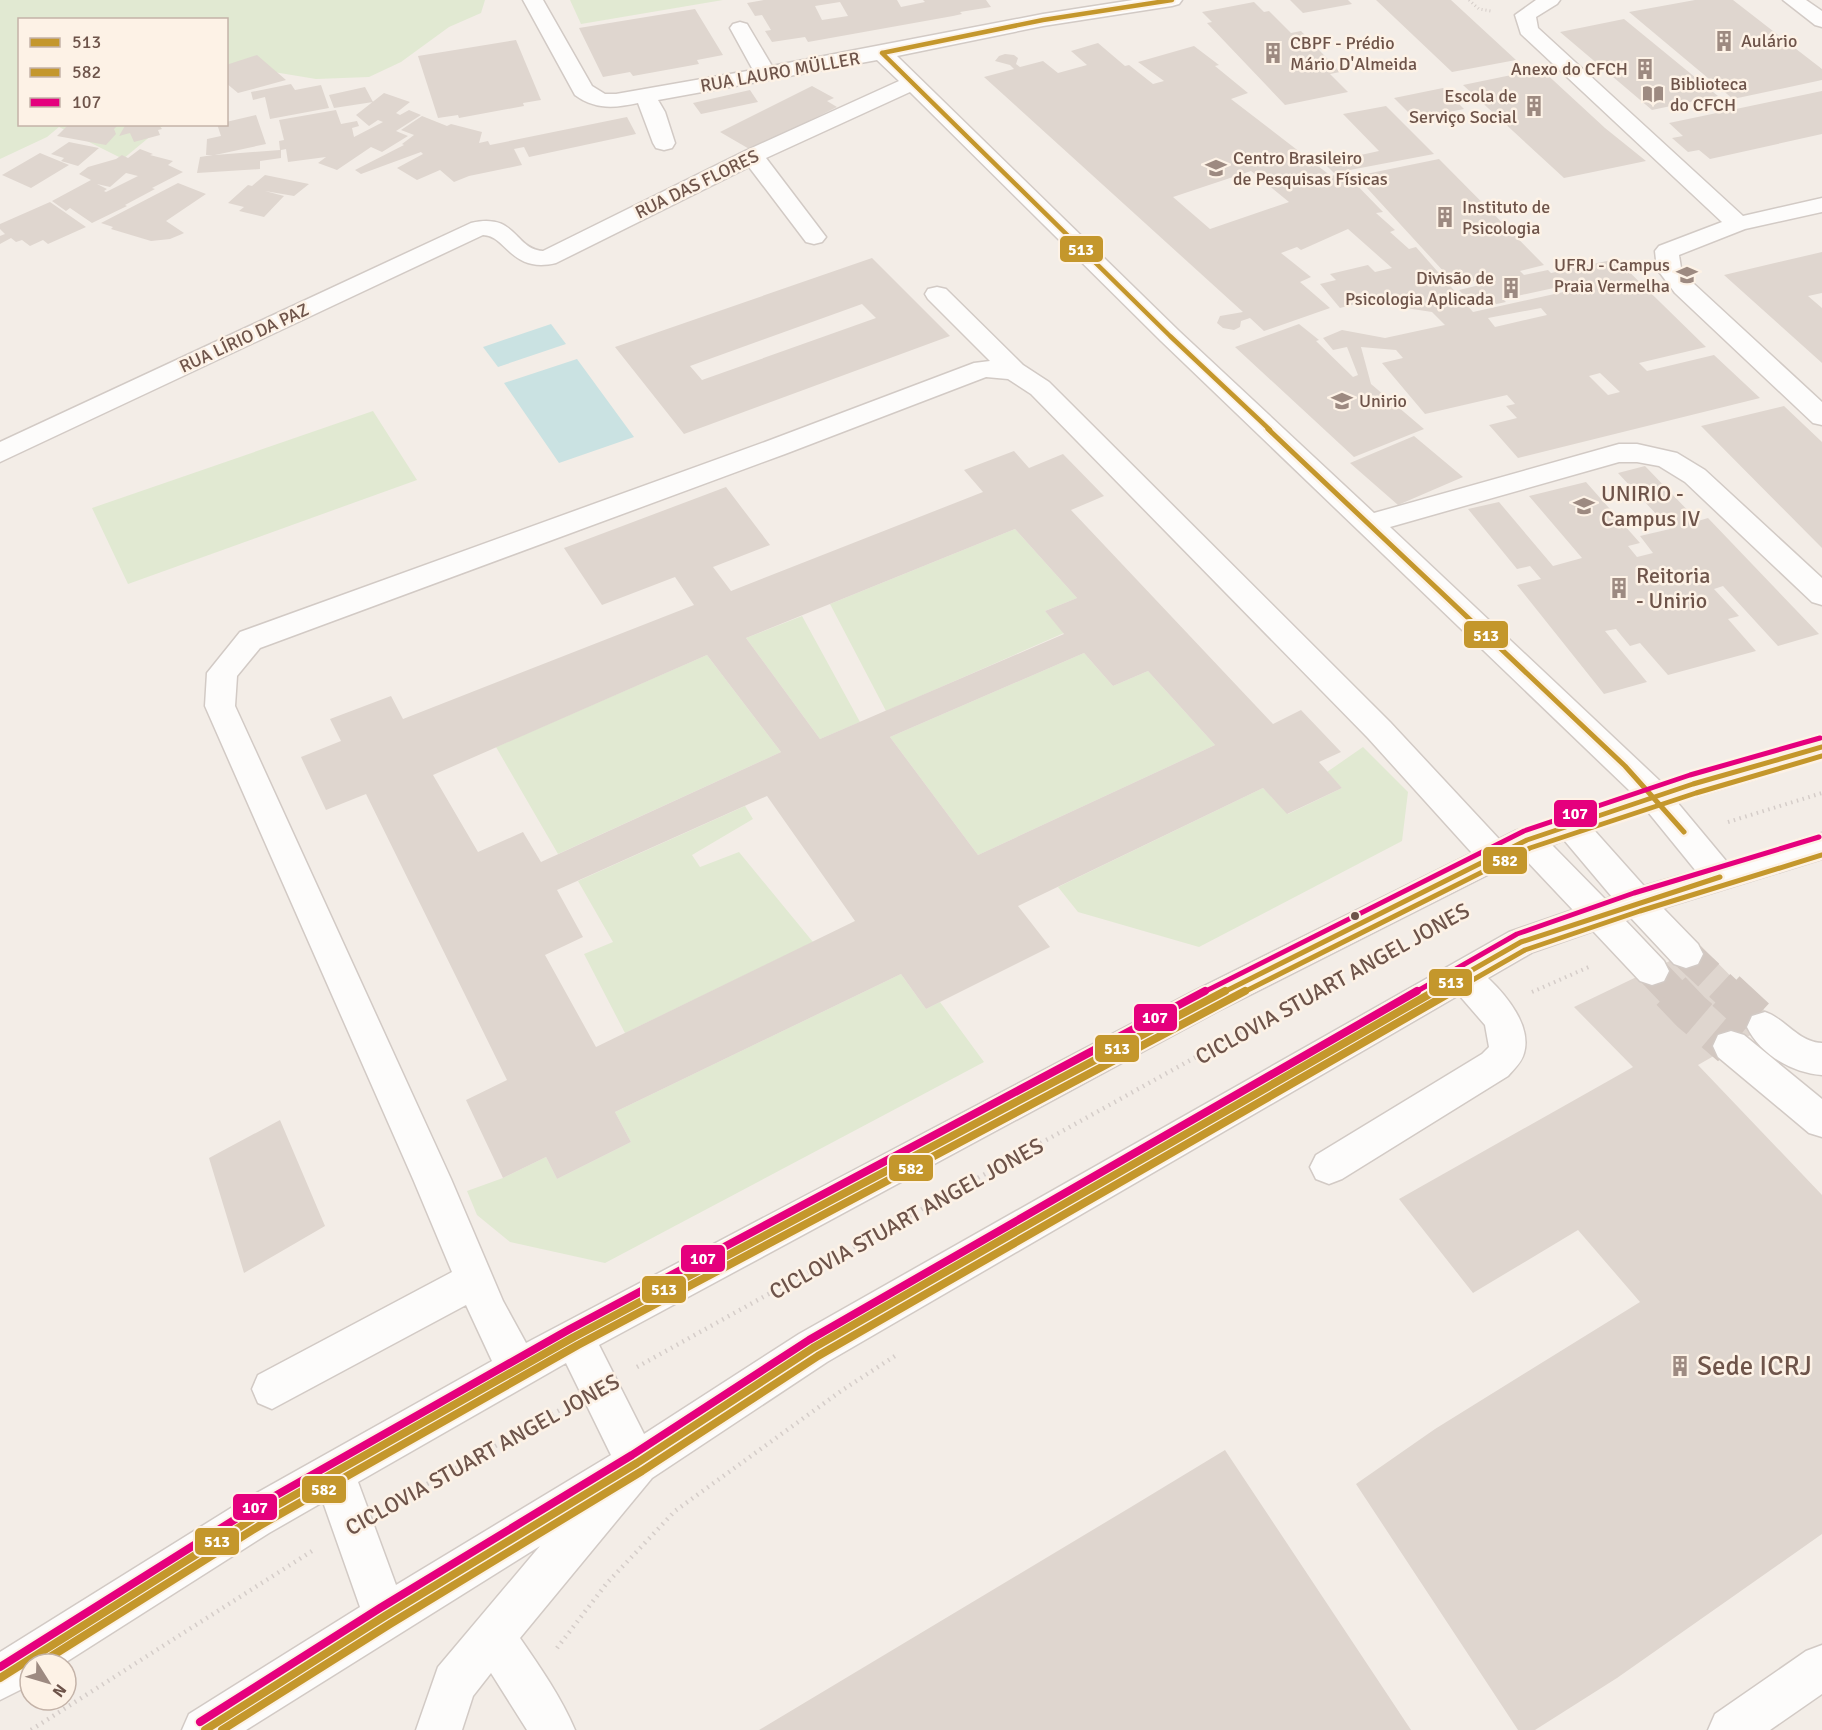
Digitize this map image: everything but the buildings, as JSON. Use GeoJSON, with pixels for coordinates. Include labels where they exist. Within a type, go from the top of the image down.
{"type":"FeatureCollection","features":[{"type":"Feature","properties":{"kind":"street","name":"RUA LAURO MÜLLER"},"geometry":{"type":"LineString","coordinates":[[533,0],[583,90],[592,98],[601,101],[645,96],[882,53],[1043,20],[1172,0]]}},
{"type":"Feature","properties":{"kind":"street"},"geometry":{"type":"LineString","coordinates":[[1550,0],[1525,15],[1528,30],[1738,224]]}},
{"type":"Feature","properties":{"kind":"street"},"geometry":{"type":"LineString","coordinates":[[1793,0],[1822,21]]}},
{"type":"Feature","properties":{"kind":"street"},"geometry":{"type":"LineString","coordinates":[[1026,7],[1043,20]]}},
{"type":"Feature","properties":{"kind":"street"},"geometry":{"type":"LineString","coordinates":[[740,28],[766,74]]}},
{"type":"Feature","properties":{"kind":"street"},"geometry":{"type":"LineString","coordinates":[[882,53],[1170,336],[1655,797],[1720,877]]}},
{"type":"Feature","properties":{"kind":"street","name":"RUA DAS FLORES"},"geometry":{"type":"LineString","coordinates":[[489,227],[502,232],[522,254],[547,258],[753,156],[913,83]]}},
{"type":"Feature","properties":{"kind":"street"},"geometry":{"type":"LineString","coordinates":[[645,96],[654,112],[664,143]]}},
{"type":"Feature","properties":{"kind":"street"},"geometry":{"type":"LineString","coordinates":[[753,156],[814,237]]}},
{"type":"Feature","properties":{"kind":"street"},"geometry":{"type":"LineString","coordinates":[[1822,204],[1738,224],[1666,251],[1669,269],[1684,288],[1822,417]]}},
{"type":"Feature","properties":{"kind":"street","name":"RUA LÍRIO DA PAZ"},"geometry":{"type":"LineString","coordinates":[[0,453],[471,231],[489,227]]}},
{"type":"Feature","properties":{"kind":"street"},"geometry":{"type":"LineString","coordinates":[[937,294],[1014,371],[1040,388],[1387,738],[1510,847],[1599,915],[1652,971]]}},
{"type":"Feature","properties":{"kind":"street"},"geometry":{"type":"LineString","coordinates":[[518,1369],[489,1314],[432,1179],[220,706],[222,673],[250,640],[776,448],[983,369],[1014,371]]}},
{"type":"Feature","properties":{"kind":"street"},"geometry":{"type":"LineString","coordinates":[[1369,524],[1619,453],[1637,453],[1666,459],[1695,476],[1822,595]]}},
{"type":"Feature","properties":{"kind":"street"},"geometry":{"type":"LineString","coordinates":[[0,1678],[254,1518],[574,1337],[1193,1007],[1510,847],[1655,797],[1822,747]]}},
{"type":"Feature","properties":{"kind":"street"},"geometry":{"type":"LineString","coordinates":[[1570,825],[1686,954]]}},
{"type":"Feature","properties":{"kind":"street"},"geometry":{"type":"LineString","coordinates":[[205,1730],[385,1616],[637,1463],[813,1348],[1521,942],[1637,902],[1822,846]]}},
{"type":"Feature","properties":{"kind":"street"},"geometry":{"type":"LineString","coordinates":[[1329,1167],[1495,1065],[1507,1053],[1508,1037],[1497,1012],[1462,976]]}},
{"type":"Feature","properties":{"kind":"street"},"geometry":{"type":"LineString","coordinates":[[1765,1027],[1789,1048],[1814,1060],[1822,1059]]}},
{"type":"Feature","properties":{"kind":"street"},"geometry":{"type":"LineString","coordinates":[[1731,1046],[1822,1121]]}},
{"type":"Feature","properties":{"kind":"street"},"geometry":{"type":"LineString","coordinates":[[273,1389],[474,1280]]}},
{"type":"Feature","properties":{"kind":"street"},"geometry":{"type":"LineString","coordinates":[[574,1337],[637,1463]]}},
{"type":"Feature","properties":{"kind":"street"},"geometry":{"type":"LineString","coordinates":[[439,1730],[454,1683],[637,1463]]}},
{"type":"Feature","properties":{"kind":"street"},"geometry":{"type":"LineString","coordinates":[[334,1473],[385,1616]]}},
{"type":"Feature","properties":{"kind":"street"},"geometry":{"type":"LineString","coordinates":[[493,1637],[527,1687],[552,1730]]}},
{"type":"Feature","properties":{"kind":"street"},"geometry":{"type":"LineString","coordinates":[[1731,1730],[1822,1667]]}},
{"type":"Feature","properties":{"kind":"path"},"geometry":{"type":"LineString","coordinates":[[1686,835],[1822,793]]}},
{"type":"Feature","properties":{"kind":"path","name":"CICLOVIA STUART ANGEL JONES"},"geometry":{"type":"LineString","coordinates":[[31,1730],[354,1525],[1256,1024]]}},
{"type":"Feature","properties":{"kind":"path"},"geometry":{"type":"LineString","coordinates":[[527,1687],[607,1582],[675,1511],[840,1391],[901,1352]]}},
{"type":"Feature","properties":{"kind":"green space"},"geometry":{"type":"Polygon","coordinates":[[[0,0],[485,0],[481,13],[449,27],[401,62],[369,77],[316,79],[244,67],[228,84],[228,18],[18,18],[18,126],[163,126],[123,159],[59,127],[47,137],[0,159],[0,0]]]}},
{"type":"Feature","properties":{"kind":"green space"},"geometry":{"type":"Polygon","coordinates":[[[570,0],[723,0],[581,24],[570,0]]]}},
{"type":"Feature","properties":{"kind":"green space"},"geometry":{"type":"Polygon","coordinates":[[[373,411],[417,480],[128,584],[92,508],[373,411]]]}},
{"type":"Feature","properties":{"kind":"green space"},"geometry":{"type":"Polygon","coordinates":[[[1015,529],[1077,598],[1045,611],[1064,633],[886,711],[830,604],[1015,529]]]}},
{"type":"Feature","properties":{"kind":"green space"},"geometry":{"type":"Polygon","coordinates":[[[802,616],[860,722],[820,739],[746,638],[802,616]]]}},
{"type":"Feature","properties":{"kind":"green space"},"geometry":{"type":"Polygon","coordinates":[[[1084,653],[1113,686],[1148,671],[1215,745],[978,855],[890,737],[1084,653]]]}},
{"type":"Feature","properties":{"kind":"green space"},"geometry":{"type":"Polygon","coordinates":[[[707,655],[781,752],[558,854],[496,747],[707,655]]]}},
{"type":"Feature","properties":{"kind":"green space"},"geometry":{"type":"Polygon","coordinates":[[[1363,747],[1408,792],[1402,841],[1199,947],[1078,912],[1058,887],[1263,788],[1288,814],[1342,788],[1327,772],[1363,747]]]}},
{"type":"Feature","properties":{"kind":"green space"},"geometry":{"type":"Polygon","coordinates":[[[745,806],[753,819],[692,855],[700,867],[739,852],[813,942],[625,1033],[584,954],[613,942],[578,881],[745,806]]]}},
{"type":"Feature","properties":{"kind":"green space"},"geometry":{"type":"Polygon","coordinates":[[[901,974],[926,1009],[940,1002],[984,1062],[605,1263],[510,1242],[477,1215],[467,1191],[503,1178],[546,1157],[557,1179],[631,1142],[615,1112],[901,974]]]}},
{"type":"Feature","properties":{"kind":"water"},"geometry":{"type":"Polygon","coordinates":[[[551,324],[566,344],[498,367],[483,347],[551,324]]]}},
{"type":"Feature","properties":{"kind":"water"},"geometry":{"type":"Polygon","coordinates":[[[577,359],[634,437],[559,463],[504,383],[577,359]]]}},
{"type":"Feature","properties":{"kind":"tunnel"},"geometry":{"type":"LineString","coordinates":[[1686,954],[1728,993]]}},
{"type":"Feature","properties":{"kind":"tunnel"},"geometry":{"type":"LineString","coordinates":[[1652,971],[1673,993]]}},
{"type":"Feature","properties":{"kind":"tunnel"},"geometry":{"type":"LineString","coordinates":[[1671,991],[1691,1012],[1731,1046]]}},
{"type":"Feature","properties":{"kind":"tunnel"},"geometry":{"type":"LineString","coordinates":[[1726,991],[1765,1027]]}},
{"type":"Feature","properties":{"kind":"transit line","name":"513"},"geometry":{"type":"LineString","coordinates":[[882,53],[1043,20],[1172,0]]}},
{"type":"Feature","properties":{"kind":"transit line","name":"513"},"geometry":{"type":"LineString","coordinates":[[882,53],[1170,336],[1625,766],[1684,832]]}},
{"type":"Feature","properties":{"kind":"transit line","name":"107"},"geometry":{"type":"LineString","coordinates":[[0,1667],[250,1510],[570,1329],[1200,994],[1524,831],[1690,775],[1820,738]]}},
{"type":"Feature","properties":{"kind":"transit line","name":"513"},"geometry":{"type":"LineString","coordinates":[[0,1678],[254,1518],[574,1337],[1204,1002],[1527,840],[1693,784],[1822,747]]}},
{"type":"Feature","properties":{"kind":"transit line","name":"582"},"geometry":{"type":"LineString","coordinates":[[58,1652],[259,1526],[578,1345],[1208,1010],[1530,848],[1696,793],[1822,756]]}},
{"type":"Feature","properties":{"kind":"transit line","name":"107"},"geometry":{"type":"LineString","coordinates":[[200,1722],[380,1608],[632,1455],[809,1340],[1517,934],[1634,893],[1819,837]]}},
{"type":"Feature","properties":{"kind":"transit line","name":"582"},"geometry":{"type":"LineString","coordinates":[[222,1730],[390,1624],[642,1471],[818,1356],[1525,950],[1640,911],[1822,855]]}},
{"type":"Feature","properties":{"kind":"transit line","name":"513"},"geometry":{"type":"LineString","coordinates":[[205,1730],[385,1616],[637,1463],[813,1348],[1521,942],[1720,877]]}},
{"type":"Feature","properties":{"kind":"place","name":"Aulário"},"geometry":{"type":"Point","coordinates":[1724,41]}},
{"type":"Feature","properties":{"kind":"place","name":"CBPF - Prédio Mário D'Almeida"},"geometry":{"type":"Point","coordinates":[1273,53]}},
{"type":"Feature","properties":{"kind":"place","name":"Anexo do CFCH"},"geometry":{"type":"Point","coordinates":[1645,69]}},
{"type":"Feature","properties":{"kind":"place","name":"Biblioteca do CFCH"},"geometry":{"type":"Point","coordinates":[1653,94]}},
{"type":"Feature","properties":{"kind":"place","name":"Escola de Serviço Social"},"geometry":{"type":"Point","coordinates":[1534,106]}},
{"type":"Feature","properties":{"kind":"place","name":"Centro Brasileiro de Pesquisas Físicas"},"geometry":{"type":"Point","coordinates":[1216,168]}},
{"type":"Feature","properties":{"kind":"place","name":"Instituto de Psicologia"},"geometry":{"type":"Point","coordinates":[1445,217]}},
{"type":"Feature","properties":{"kind":"place","name":"UFRJ - Campus Praia Vermelha"},"geometry":{"type":"Point","coordinates":[1687,275]}},
{"type":"Feature","properties":{"kind":"place","name":"Divisão de Psicologia Aplicada"},"geometry":{"type":"Point","coordinates":[1511,288]}},
{"type":"Feature","properties":{"kind":"place","name":"Unirio"},"geometry":{"type":"Point","coordinates":[1342,401]}},
{"type":"Feature","properties":{"kind":"place","name":"UNIRIO - Campus IV"},"geometry":{"type":"Point","coordinates":[1584,506]}},
{"type":"Feature","properties":{"kind":"place","name":"Reitoria - Unirio"},"geometry":{"type":"Point","coordinates":[1619,588]}},
{"type":"Feature","properties":{"kind":"place","name":"Sede ICRJ"},"geometry":{"type":"Point","coordinates":[1680,1366]}}]}
